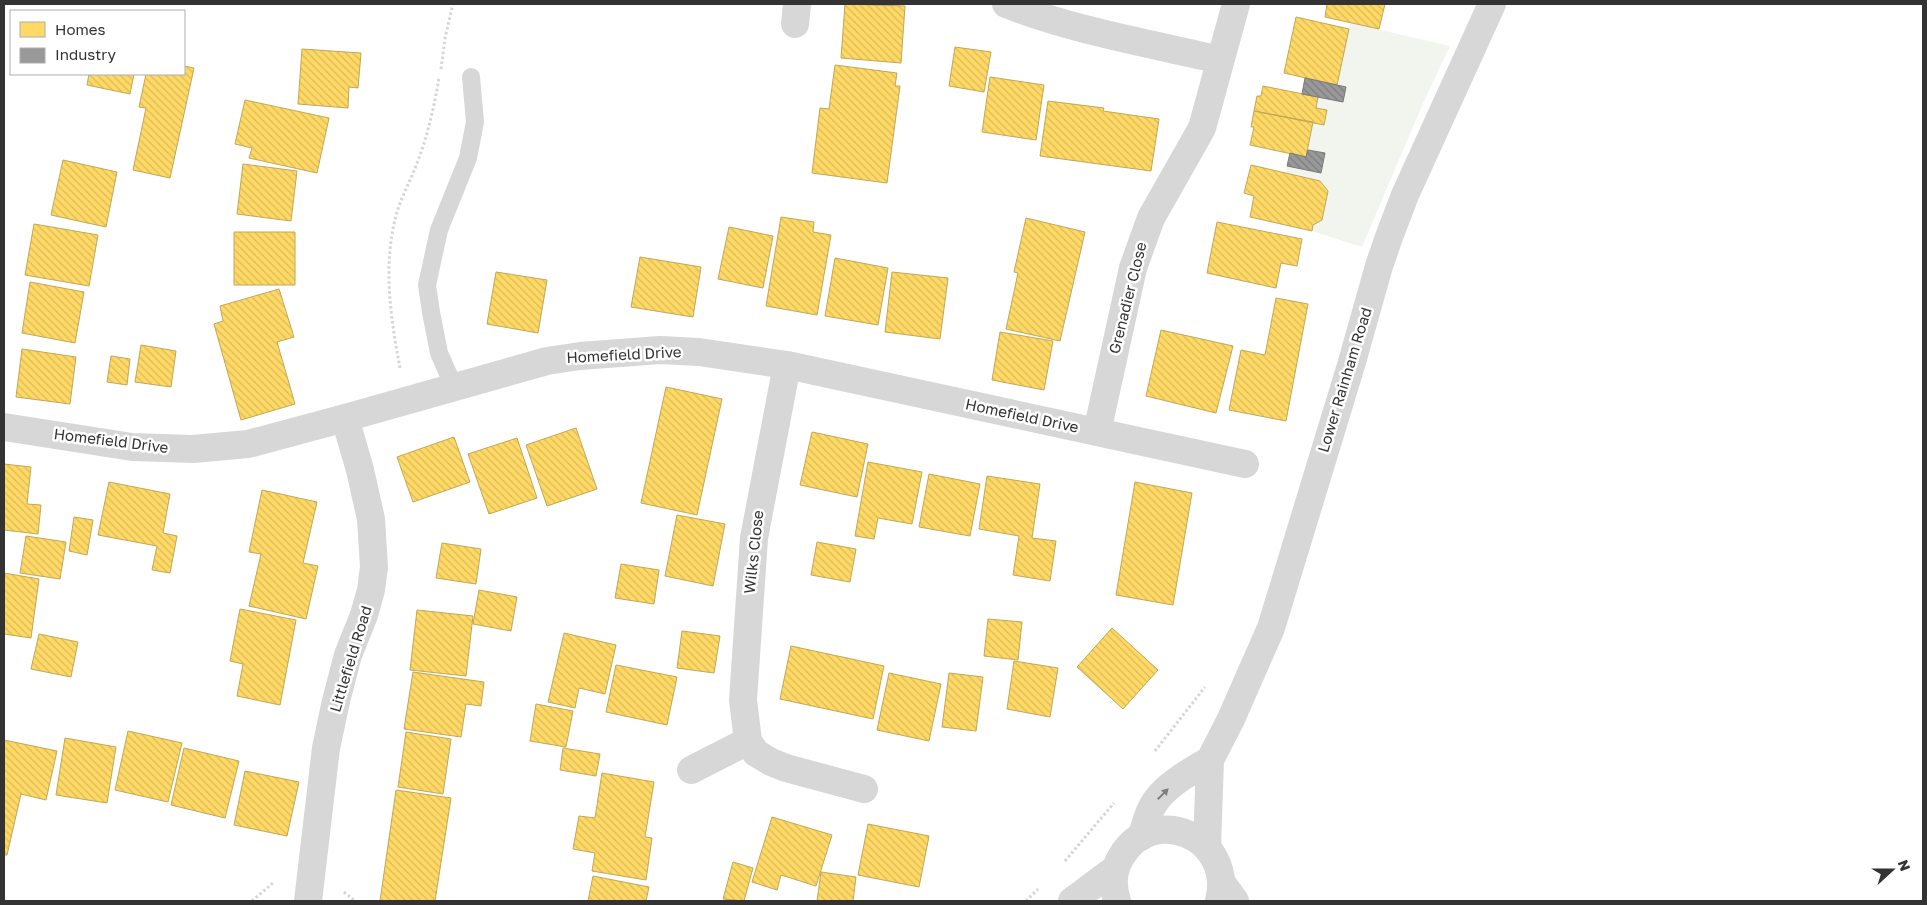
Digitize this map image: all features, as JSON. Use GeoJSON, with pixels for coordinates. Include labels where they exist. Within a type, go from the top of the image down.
{"type":"FeatureCollection","features":[{"type":"Feature","properties":{"kind":"street"},"geometry":{"type":"LineString","coordinates":[[1006,4],[1033,15],[1110,36],[1220,60]]}},
{"type":"Feature","properties":{"kind":"street","name":"Grenadier Close"},"geometry":{"type":"LineString","coordinates":[[1098,432],[1126,297],[1142,241],[1150,218],[1202,128],[1236,4]]}},
{"type":"Feature","properties":{"kind":"street","name":"Lower Rainham Road"},"geometry":{"type":"LineString","coordinates":[[1207,847],[1210,760],[1231,719],[1271,628],[1352,362],[1379,266],[1405,195],[1492,4]]}},
{"type":"Feature","properties":{"kind":"street","name":"Homefield Drive"},"geometry":{"type":"LineString","coordinates":[[4,427],[132,447],[192,449],[248,444],[547,361],[580,356],[660,350],[699,352],[787,365],[1245,464]]}},
{"type":"Feature","properties":{"kind":"street","name":"Wilks Close"},"geometry":{"type":"LineString","coordinates":[[748,741],[743,700],[754,538],[787,365]]}},
{"type":"Feature","properties":{"kind":"street","name":"Littlefield Road"},"geometry":{"type":"LineString","coordinates":[[308,901],[328,739],[348,655],[371,590],[374,567],[371,519],[360,470],[344,418]]}},
{"type":"Feature","properties":{"kind":"street"},"geometry":{"type":"LineString","coordinates":[[691,770],[748,741],[756,753],[771,762],[786,768],[864,789]]}},
{"type":"Feature","properties":{"kind":"street"},"geometry":{"type":"LineString","coordinates":[[1141,837],[1152,806],[1163,793],[1187,773],[1210,760]]}},
{"type":"Feature","properties":{"kind":"street"},"geometry":{"type":"LineString","coordinates":[[1072,901],[1115,869],[1128,847],[1141,837],[1158,830],[1176,830],[1192,836],[1207,847],[1218,864],[1225,895]]}},
{"type":"Feature","properties":{"kind":"street"},"geometry":{"type":"LineString","coordinates":[[1115,869],[1116,901]]}},
{"type":"Feature","properties":{"kind":"lane"},"geometry":{"type":"LineString","coordinates":[[454,387],[439,353],[427,285],[439,230],[468,158],[475,122],[472,77]]}},
{"type":"Feature","properties":{"kind":"path"},"geometry":{"type":"LineString","coordinates":[[401,373],[393,329],[390,251],[395,220],[427,135],[442,68],[445,38],[454,4]]}},
{"type":"Feature","properties":{"kind":"path"},"geometry":{"type":"LineString","coordinates":[[1154,752],[1211,679]]}},
{"type":"Feature","properties":{"kind":"path"},"geometry":{"type":"LineString","coordinates":[[1064,862],[1115,802]]}},
{"type":"Feature","properties":{"kind":"path"},"geometry":{"type":"LineString","coordinates":[[1026,901],[1040,887]]}},
{"type":"Feature","properties":{"kind":"shaded area"},"geometry":{"type":"Polygon","coordinates":[[[1350,23],[1450,46],[1423,103],[1362,247],[1312,231],[1313,225],[1322,220],[1328,191],[1320,181],[1286,173],[1287,166],[1321,173],[1325,153],[1308,150],[1313,122],[1327,110],[1316,108],[1318,97],[1343,102],[1346,87],[1337,85],[1350,23]]]}},
{"type":"Feature","properties":{"kind":"building: Homes"},"geometry":{"type":"Polygon","coordinates":[[[845,4],[905,6],[901,63],[841,58],[845,4]]]}},
{"type":"Feature","properties":{"kind":"building: Homes"},"geometry":{"type":"Polygon","coordinates":[[[1327,4],[1385,4],[1379,29],[1325,17],[1327,4]]]}},
{"type":"Feature","properties":{"kind":"building: Homes"},"geometry":{"type":"Polygon","coordinates":[[[1296,17],[1349,29],[1337,85],[1284,73],[1296,17]]]}},
{"type":"Feature","properties":{"kind":"building: Homes"},"geometry":{"type":"Polygon","coordinates":[[[955,47],[991,52],[984,92],[949,86],[955,47]]]}},
{"type":"Feature","properties":{"kind":"building: Homes"},"geometry":{"type":"Polygon","coordinates":[[[302,49],[361,53],[358,88],[349,87],[348,108],[298,104],[302,49]]]}},
{"type":"Feature","properties":{"kind":"building: Homes"},"geometry":{"type":"Polygon","coordinates":[[[835,65],[897,73],[895,86],[900,86],[887,183],[812,173],[820,108],[829,109],[835,65]]]}},
{"type":"Feature","properties":{"kind":"building: Homes"},"geometry":{"type":"Polygon","coordinates":[[[185,66],[194,68],[170,178],[133,170],[146,108],[139,107],[146,75],[185,75],[185,66]]]}},
{"type":"Feature","properties":{"kind":"building: Homes"},"geometry":{"type":"Polygon","coordinates":[[[89,75],[134,75],[130,94],[87,85],[89,75]]]}},
{"type":"Feature","properties":{"kind":"building: Homes"},"geometry":{"type":"Polygon","coordinates":[[[990,77],[1044,85],[1036,140],[982,132],[990,77]]]}},
{"type":"Feature","properties":{"kind":"building: Homes"},"geometry":{"type":"Polygon","coordinates":[[[1263,86],[1318,97],[1316,108],[1327,110],[1324,125],[1254,111],[1257,96],[1261,96],[1263,86]]]}},
{"type":"Feature","properties":{"kind":"building: Homes"},"geometry":{"type":"Polygon","coordinates":[[[245,100],[329,118],[317,173],[249,158],[252,148],[235,144],[245,100]]]}},
{"type":"Feature","properties":{"kind":"building: Homes"},"geometry":{"type":"Polygon","coordinates":[[[1048,101],[1104,108],[1103,111],[1159,119],[1151,171],[1040,156],[1048,101]]]}},
{"type":"Feature","properties":{"kind":"building: Homes"},"geometry":{"type":"Polygon","coordinates":[[[1254,111],[1313,122],[1306,157],[1250,145],[1254,127],[1251,127],[1254,111]]]}},
{"type":"Feature","properties":{"kind":"building: Homes"},"geometry":{"type":"Polygon","coordinates":[[[63,160],[117,172],[106,227],[51,215],[63,160]]]}},
{"type":"Feature","properties":{"kind":"building: Homes"},"geometry":{"type":"Polygon","coordinates":[[[243,164],[297,171],[291,221],[237,214],[243,164]]]}},
{"type":"Feature","properties":{"kind":"building: Homes"},"geometry":{"type":"Polygon","coordinates":[[[1251,165],[1320,181],[1328,191],[1322,220],[1313,225],[1312,231],[1250,217],[1254,196],[1244,193],[1251,165]]]}},
{"type":"Feature","properties":{"kind":"building: Homes"},"geometry":{"type":"Polygon","coordinates":[[[781,217],[814,222],[813,232],[831,235],[817,315],[766,306],[781,217]]]}},
{"type":"Feature","properties":{"kind":"building: Homes"},"geometry":{"type":"Polygon","coordinates":[[[1026,218],[1085,232],[1060,341],[1006,329],[1018,273],[1014,272],[1026,218]]]}},
{"type":"Feature","properties":{"kind":"building: Homes"},"geometry":{"type":"Polygon","coordinates":[[[1217,222],[1302,239],[1297,266],[1281,263],[1276,288],[1207,273],[1217,222]]]}},
{"type":"Feature","properties":{"kind":"building: Homes"},"geometry":{"type":"Polygon","coordinates":[[[34,224],[98,235],[89,286],[25,275],[34,224]]]}},
{"type":"Feature","properties":{"kind":"building: Homes"},"geometry":{"type":"Polygon","coordinates":[[[729,227],[773,236],[763,288],[718,279],[729,227]]]}},
{"type":"Feature","properties":{"kind":"building: Homes"},"geometry":{"type":"Polygon","coordinates":[[[234,232],[295,232],[295,285],[234,285],[234,232]]]}},
{"type":"Feature","properties":{"kind":"building: Homes"},"geometry":{"type":"Polygon","coordinates":[[[640,257],[701,267],[693,317],[631,307],[640,257]]]}},
{"type":"Feature","properties":{"kind":"building: Homes"},"geometry":{"type":"Polygon","coordinates":[[[835,258],[888,268],[878,325],[825,316],[835,258]]]}},
{"type":"Feature","properties":{"kind":"building: Homes"},"geometry":{"type":"Polygon","coordinates":[[[496,272],[547,280],[538,333],[487,324],[496,272]]]}},
{"type":"Feature","properties":{"kind":"building: Homes"},"geometry":{"type":"Polygon","coordinates":[[[892,272],[948,278],[940,339],[885,332],[892,272]]]}},
{"type":"Feature","properties":{"kind":"building: Homes"},"geometry":{"type":"Polygon","coordinates":[[[30,282],[84,292],[75,343],[22,333],[30,282]]]}},
{"type":"Feature","properties":{"kind":"building: Homes"},"geometry":{"type":"Polygon","coordinates":[[[279,289],[294,337],[277,342],[295,404],[241,420],[214,324],[223,321],[220,306],[279,289]]]}},
{"type":"Feature","properties":{"kind":"building: Homes"},"geometry":{"type":"Polygon","coordinates":[[[1276,298],[1308,304],[1286,421],[1229,410],[1241,350],[1265,355],[1276,298]]]}},
{"type":"Feature","properties":{"kind":"building: Homes"},"geometry":{"type":"Polygon","coordinates":[[[1161,330],[1233,346],[1216,413],[1146,396],[1161,330]]]}},
{"type":"Feature","properties":{"kind":"building: Homes"},"geometry":{"type":"Polygon","coordinates":[[[1000,332],[1053,341],[1044,390],[992,380],[1000,332]]]}},
{"type":"Feature","properties":{"kind":"building: Homes"},"geometry":{"type":"Polygon","coordinates":[[[141,345],[176,351],[171,387],[135,382],[141,345]]]}},
{"type":"Feature","properties":{"kind":"building: Homes"},"geometry":{"type":"Polygon","coordinates":[[[22,349],[76,357],[70,404],[16,397],[22,349]]]}},
{"type":"Feature","properties":{"kind":"building: Homes"},"geometry":{"type":"Polygon","coordinates":[[[111,356],[130,359],[127,385],[107,382],[111,356]]]}},
{"type":"Feature","properties":{"kind":"building: Homes"},"geometry":{"type":"Polygon","coordinates":[[[666,387],[722,399],[697,515],[641,503],[666,387]]]}},
{"type":"Feature","properties":{"kind":"building: Homes"},"geometry":{"type":"Polygon","coordinates":[[[576,428],[597,489],[547,506],[526,445],[576,428]]]}},
{"type":"Feature","properties":{"kind":"building: Homes"},"geometry":{"type":"Polygon","coordinates":[[[812,432],[868,444],[857,497],[800,485],[812,432]]]}},
{"type":"Feature","properties":{"kind":"building: Homes"},"geometry":{"type":"Polygon","coordinates":[[[454,437],[470,482],[413,502],[397,457],[454,437]]]}},
{"type":"Feature","properties":{"kind":"building: Homes"},"geometry":{"type":"Polygon","coordinates":[[[517,438],[537,498],[489,514],[468,454],[517,438]]]}},
{"type":"Feature","properties":{"kind":"building: Homes"},"geometry":{"type":"Polygon","coordinates":[[[868,462],[922,472],[912,524],[878,518],[874,539],[855,536],[868,462]]]}},
{"type":"Feature","properties":{"kind":"building: Homes"},"geometry":{"type":"Polygon","coordinates":[[[4,464],[31,467],[27,504],[41,505],[38,534],[4,530],[4,464]]]}},
{"type":"Feature","properties":{"kind":"building: Homes"},"geometry":{"type":"Polygon","coordinates":[[[929,474],[980,484],[970,536],[919,527],[929,474]]]}},
{"type":"Feature","properties":{"kind":"building: Homes"},"geometry":{"type":"Polygon","coordinates":[[[987,476],[1040,484],[1032,538],[1056,541],[1050,581],[1013,575],[1019,536],[979,529],[987,476]]]}},
{"type":"Feature","properties":{"kind":"building: Homes"},"geometry":{"type":"Polygon","coordinates":[[[109,482],[170,494],[163,533],[177,536],[170,573],[152,570],[157,546],[98,535],[109,482]]]}},
{"type":"Feature","properties":{"kind":"building: Homes"},"geometry":{"type":"Polygon","coordinates":[[[1135,482],[1192,493],[1173,605],[1116,595],[1135,482]]]}},
{"type":"Feature","properties":{"kind":"building: Homes"},"geometry":{"type":"Polygon","coordinates":[[[262,490],[317,502],[303,563],[318,566],[306,619],[249,606],[261,554],[249,552],[262,490]]]}},
{"type":"Feature","properties":{"kind":"building: Homes"},"geometry":{"type":"Polygon","coordinates":[[[677,515],[725,524],[713,586],[665,576],[677,515]]]}},
{"type":"Feature","properties":{"kind":"building: Homes"},"geometry":{"type":"Polygon","coordinates":[[[74,517],[93,520],[87,555],[69,551],[74,517]]]}},
{"type":"Feature","properties":{"kind":"building: Homes"},"geometry":{"type":"Polygon","coordinates":[[[26,536],[66,542],[60,579],[20,573],[26,536]]]}},
{"type":"Feature","properties":{"kind":"building: Homes"},"geometry":{"type":"Polygon","coordinates":[[[817,542],[856,549],[850,582],[811,575],[817,542]]]}},
{"type":"Feature","properties":{"kind":"building: Homes"},"geometry":{"type":"Polygon","coordinates":[[[442,543],[481,549],[476,584],[436,578],[442,543]]]}},
{"type":"Feature","properties":{"kind":"building: Homes"},"geometry":{"type":"Polygon","coordinates":[[[621,564],[659,570],[654,604],[615,598],[621,564]]]}},
{"type":"Feature","properties":{"kind":"building: Homes"},"geometry":{"type":"Polygon","coordinates":[[[4,573],[39,579],[31,638],[4,634],[4,573]]]}},
{"type":"Feature","properties":{"kind":"building: Homes"},"geometry":{"type":"Polygon","coordinates":[[[479,590],[517,597],[511,631],[473,624],[479,590]]]}},
{"type":"Feature","properties":{"kind":"building: Homes"},"geometry":{"type":"Polygon","coordinates":[[[240,609],[296,620],[280,705],[237,696],[243,664],[230,661],[240,609]]]}},
{"type":"Feature","properties":{"kind":"building: Homes"},"geometry":{"type":"Polygon","coordinates":[[[417,610],[473,616],[466,676],[410,670],[417,610]]]}},
{"type":"Feature","properties":{"kind":"building: Homes"},"geometry":{"type":"Polygon","coordinates":[[[988,619],[1022,622],[1018,660],[984,656],[988,619]]]}},
{"type":"Feature","properties":{"kind":"building: Homes"},"geometry":{"type":"Polygon","coordinates":[[[1112,628],[1158,670],[1123,709],[1077,667],[1112,628]]]}},
{"type":"Feature","properties":{"kind":"building: Homes"},"geometry":{"type":"Polygon","coordinates":[[[682,631],[720,636],[714,673],[677,668],[682,631]]]}},
{"type":"Feature","properties":{"kind":"building: Homes"},"geometry":{"type":"Polygon","coordinates":[[[564,633],[616,645],[605,694],[579,688],[575,708],[548,702],[564,633]]]}},
{"type":"Feature","properties":{"kind":"building: Homes"},"geometry":{"type":"Polygon","coordinates":[[[39,634],[78,642],[71,677],[31,669],[39,634]]]}},
{"type":"Feature","properties":{"kind":"building: Homes"},"geometry":{"type":"Polygon","coordinates":[[[791,646],[884,666],[873,719],[780,699],[791,646]]]}},
{"type":"Feature","properties":{"kind":"building: Homes"},"geometry":{"type":"Polygon","coordinates":[[[1014,661],[1058,668],[1050,717],[1007,709],[1014,661]]]}},
{"type":"Feature","properties":{"kind":"building: Homes"},"geometry":{"type":"Polygon","coordinates":[[[616,665],[677,677],[667,725],[606,712],[616,665]]]}},
{"type":"Feature","properties":{"kind":"building: Homes"},"geometry":{"type":"Polygon","coordinates":[[[413,672],[484,682],[481,706],[466,704],[461,737],[404,729],[413,672]]]}},
{"type":"Feature","properties":{"kind":"building: Homes"},"geometry":{"type":"Polygon","coordinates":[[[889,673],[941,684],[929,741],[877,730],[889,673]]]}},
{"type":"Feature","properties":{"kind":"building: Homes"},"geometry":{"type":"Polygon","coordinates":[[[949,673],[983,677],[976,731],[942,727],[949,673]]]}},
{"type":"Feature","properties":{"kind":"building: Homes"},"geometry":{"type":"Polygon","coordinates":[[[536,704],[573,711],[566,747],[530,741],[536,704]]]}},
{"type":"Feature","properties":{"kind":"building: Homes"},"geometry":{"type":"Polygon","coordinates":[[[128,731],[182,743],[168,802],[115,790],[128,731]]]}},
{"type":"Feature","properties":{"kind":"building: Homes"},"geometry":{"type":"Polygon","coordinates":[[[406,732],[451,739],[443,794],[398,787],[406,732]]]}},
{"type":"Feature","properties":{"kind":"building: Homes"},"geometry":{"type":"Polygon","coordinates":[[[65,738],[116,747],[107,803],[56,795],[65,738]]]}},
{"type":"Feature","properties":{"kind":"building: Homes"},"geometry":{"type":"Polygon","coordinates":[[[4,740],[57,751],[46,800],[21,794],[7,855],[4,855],[4,740]]]}},
{"type":"Feature","properties":{"kind":"building: Homes"},"geometry":{"type":"Polygon","coordinates":[[[184,748],[239,761],[225,818],[171,805],[184,748]]]}},
{"type":"Feature","properties":{"kind":"building: Homes"},"geometry":{"type":"Polygon","coordinates":[[[563,748],[600,754],[596,776],[560,770],[563,748]]]}},
{"type":"Feature","properties":{"kind":"building: Homes"},"geometry":{"type":"Polygon","coordinates":[[[245,771],[299,782],[287,836],[234,825],[245,771]]]}},
{"type":"Feature","properties":{"kind":"building: Homes"},"geometry":{"type":"Polygon","coordinates":[[[602,773],[654,782],[645,837],[652,838],[646,880],[592,871],[595,853],[573,849],[579,816],[595,818],[602,773]]]}},
{"type":"Feature","properties":{"kind":"building: Homes"},"geometry":{"type":"Polygon","coordinates":[[[396,790],[451,798],[435,901],[380,901],[396,790]]]}},
{"type":"Feature","properties":{"kind":"building: Homes"},"geometry":{"type":"Polygon","coordinates":[[[772,817],[832,835],[816,886],[781,875],[777,890],[752,882],[772,817]]]}},
{"type":"Feature","properties":{"kind":"building: Homes"},"geometry":{"type":"Polygon","coordinates":[[[868,824],[929,836],[919,887],[858,875],[868,824]]]}},
{"type":"Feature","properties":{"kind":"building: Homes"},"geometry":{"type":"Polygon","coordinates":[[[733,862],[753,868],[744,901],[723,899],[733,862]]]}},
{"type":"Feature","properties":{"kind":"building: Homes"},"geometry":{"type":"Polygon","coordinates":[[[821,872],[856,877],[853,901],[817,901],[821,872]]]}},
{"type":"Feature","properties":{"kind":"building: Homes"},"geometry":{"type":"Polygon","coordinates":[[[593,876],[649,887],[646,901],[588,901],[593,876]]]}},
{"type":"Feature","properties":{"kind":"building: Industry"},"geometry":{"type":"Polygon","coordinates":[[[1305,78],[1346,87],[1343,102],[1302,94],[1305,78]]]}},
{"type":"Feature","properties":{"kind":"building: Industry"},"geometry":{"type":"Polygon","coordinates":[[[1308,150],[1325,153],[1321,173],[1287,166],[1290,153],[1306,157],[1308,150]]]}}]}
